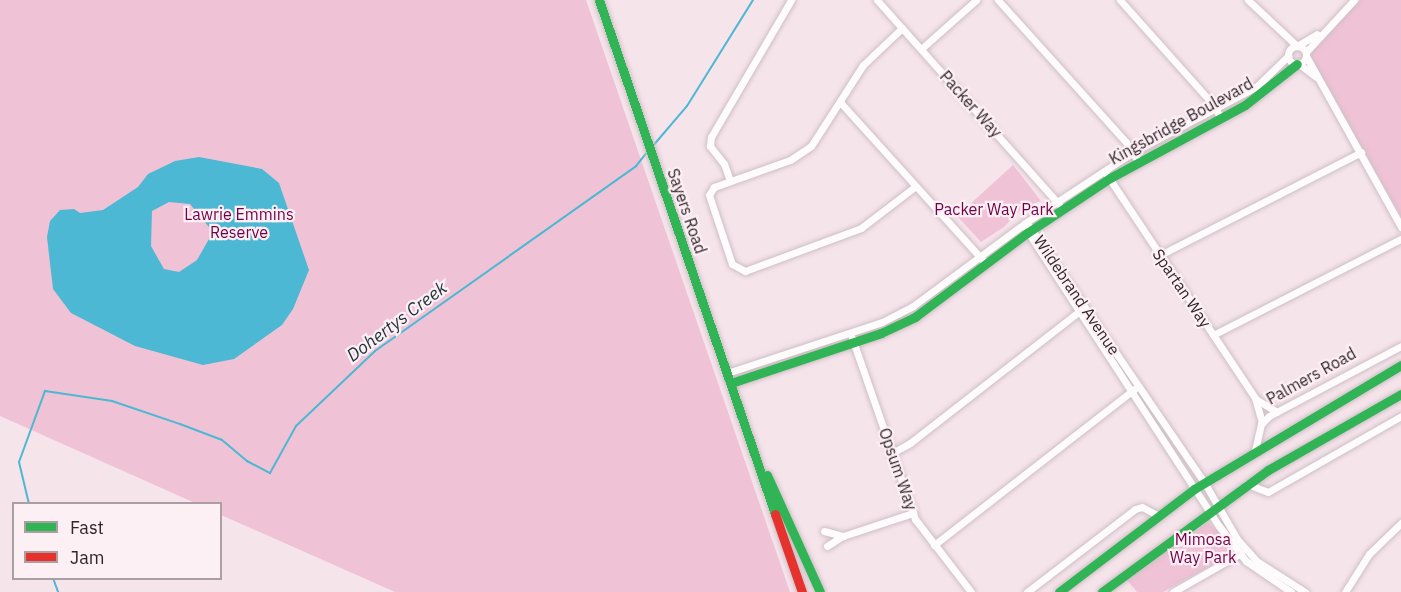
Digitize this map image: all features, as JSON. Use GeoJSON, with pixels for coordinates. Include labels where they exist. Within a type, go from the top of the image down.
{"type":"FeatureCollection","features":[{"type":"Feature","properties":{"kind":"main road","name":"Sayers Road"},"geometry":{"type":"LineString","coordinates":[[599,0],[801,592]]}},
{"type":"Feature","properties":{"kind":"main road","name":"Kingsbridge Boulevard"},"geometry":{"type":"LineString","coordinates":[[729,378],[852,337],[904,323],[983,261],[1063,210],[1107,174],[1163,141],[1262,94],[1298,64]]}},
{"type":"Feature","properties":{"kind":"main road","name":"Palmers Road"},"geometry":{"type":"LineString","coordinates":[[1059,592],[1157,515],[1204,482],[1401,365]]}},
{"type":"Feature","properties":{"kind":"main road"},"geometry":{"type":"LineString","coordinates":[[1102,592],[1247,484],[1334,430],[1401,394]]}},
{"type":"Feature","properties":{"kind":"main road","name":"Sayers Road"},"geometry":{"type":"LineString","coordinates":[[748,432],[820,592]]}},
{"type":"Feature","properties":{"kind":"street"},"geometry":{"type":"LineString","coordinates":[[730,181],[724,164],[710,146],[711,137],[791,0]]}},
{"type":"Feature","properties":{"kind":"street","name":"Packer Way"},"geometry":{"type":"LineString","coordinates":[[877,0],[1063,210]]}},
{"type":"Feature","properties":{"kind":"street"},"geometry":{"type":"LineString","coordinates":[[921,49],[976,0]]}},
{"type":"Feature","properties":{"kind":"street"},"geometry":{"type":"LineString","coordinates":[[998,0],[1135,156]]}},
{"type":"Feature","properties":{"kind":"street"},"geometry":{"type":"LineString","coordinates":[[1120,0],[1218,113]]}},
{"type":"Feature","properties":{"kind":"street"},"geometry":{"type":"LineString","coordinates":[[1248,0],[1279,33],[1306,54],[1401,227]]}},
{"type":"Feature","properties":{"kind":"street"},"geometry":{"type":"LineString","coordinates":[[1298,64],[1322,31],[1354,0]]}},
{"type":"Feature","properties":{"kind":"street"},"geometry":{"type":"LineString","coordinates":[[902,28],[863,65],[820,137],[804,152],[714,187],[710,195],[731,260],[738,270],[749,270],[852,232],[888,211],[916,186]]}},
{"type":"Feature","properties":{"kind":"street","name":"Kingsbridge Boulevard"},"geometry":{"type":"LineString","coordinates":[[1218,113],[1256,87],[1297,46],[1322,31]]}},
{"type":"Feature","properties":{"kind":"street"},"geometry":{"type":"LineString","coordinates":[[1279,33],[1288,55],[1320,81]]}},
{"type":"Feature","properties":{"kind":"street"},"geometry":{"type":"LineString","coordinates":[[840,102],[983,261]]}},
{"type":"Feature","properties":{"kind":"street"},"geometry":{"type":"LineString","coordinates":[[1160,255],[1361,152]]}},
{"type":"Feature","properties":{"kind":"street","name":"Kingsbridge Boulevard"},"geometry":{"type":"LineString","coordinates":[[983,261],[1024,223],[1057,201],[1107,174]]}},
{"type":"Feature","properties":{"kind":"street","name":"Spartan Way"},"geometry":{"type":"LineString","coordinates":[[1107,174],[1255,398],[1267,409],[1278,412]]}},
{"type":"Feature","properties":{"kind":"street","name":"Wildebrand Avenue"},"geometry":{"type":"LineString","coordinates":[[1024,223],[1172,445],[1208,511],[1242,552]]}},
{"type":"Feature","properties":{"kind":"street"},"geometry":{"type":"LineString","coordinates":[[1213,335],[1401,239]]}},
{"type":"Feature","properties":{"kind":"street"},"geometry":{"type":"LineString","coordinates":[[892,453],[910,443],[1082,309]]}},
{"type":"Feature","properties":{"kind":"street","name":"Opsum Way"},"geometry":{"type":"LineString","coordinates":[[852,337],[913,513],[934,545],[971,592]]}},
{"type":"Feature","properties":{"kind":"street","name":"Palmers Road"},"geometry":{"type":"LineString","coordinates":[[1255,450],[1262,423],[1278,412],[1401,346]]}},
{"type":"Feature","properties":{"kind":"street"},"geometry":{"type":"LineString","coordinates":[[934,545],[1135,389]]}},
{"type":"Feature","properties":{"kind":"street","name":"Spartan Way"},"geometry":{"type":"LineString","coordinates":[[1255,398],[1262,423]]}},
{"type":"Feature","properties":{"kind":"street"},"geometry":{"type":"LineString","coordinates":[[1247,484],[1268,492],[1401,416]]}},
{"type":"Feature","properties":{"kind":"street","name":"Wildebrand Avenue"},"geometry":{"type":"LineString","coordinates":[[1172,445],[1204,482],[1219,504],[1224,519],[1242,552]]}},
{"type":"Feature","properties":{"kind":"street"},"geometry":{"type":"LineString","coordinates":[[1027,592],[1135,509],[1142,507],[1157,515]]}},
{"type":"Feature","properties":{"kind":"street"},"geometry":{"type":"LineString","coordinates":[[827,546],[843,536],[913,513]]}},
{"type":"Feature","properties":{"kind":"street"},"geometry":{"type":"LineString","coordinates":[[1345,592],[1370,554],[1401,523]]}},
{"type":"Feature","properties":{"kind":"street"},"geometry":{"type":"LineString","coordinates":[[824,531],[843,536]]}},
{"type":"Feature","properties":{"kind":"street"},"geometry":{"type":"LineString","coordinates":[[1173,592],[1242,552]]}},
{"type":"Feature","properties":{"kind":"street"},"geometry":{"type":"LineString","coordinates":[[1242,552],[1291,592]]}},
{"type":"Feature","properties":{"kind":"street"},"geometry":{"type":"LineString","coordinates":[[1242,552],[1305,592]]}},
{"type":"Feature","properties":{"kind":"green space","name":"Lawrie Emmins Reserve"},"geometry":{"type":"Polygon","coordinates":[[[0,0],[586,0],[790,592],[395,592],[222,515],[222,502],[193,502],[0,416],[0,0]]]}},
{"type":"Feature","properties":{"kind":"green space"},"geometry":{"type":"Polygon","coordinates":[[[1360,0],[1401,0],[1401,217],[1311,57],[1312,48],[1360,0]]]}},
{"type":"Feature","properties":{"kind":"green space","name":"Packer Way Park"},"geometry":{"type":"Polygon","coordinates":[[[1013,165],[1041,201],[1023,207],[1004,227],[981,242],[957,216],[1013,165]]]}},
{"type":"Feature","properties":{"kind":"green space","name":"Mimosa Way Park"},"geometry":{"type":"Polygon","coordinates":[[[1208,522],[1223,536],[1230,555],[1163,592],[1137,592],[1126,579],[1208,522]]]}},
{"type":"Feature","properties":{"kind":"water"},"geometry":{"type":"Polygon","coordinates":[[[199,157],[262,169],[279,183],[309,270],[293,309],[282,325],[234,359],[203,365],[135,346],[71,313],[53,289],[47,237],[50,221],[60,210],[74,209],[80,213],[103,210],[138,187],[148,174],[175,161],[199,157]],[[169,202],[152,211],[151,246],[164,269],[179,272],[197,260],[213,232],[190,204],[169,202]]]}},
{"type":"Feature","properties":{"kind":"waterway","name":"Dohertys Creek"},"geometry":{"type":"LineString","coordinates":[[652,147],[687,106],[753,0]]}},
{"type":"Feature","properties":{"kind":"waterway","name":"Dohertys Creek"},"geometry":{"type":"LineString","coordinates":[[29,502],[19,462],[45,391],[112,401],[180,424],[222,440],[247,461],[270,473],[296,426],[375,351],[636,166],[648,151]]}},
{"type":"Feature","properties":{"kind":"waterway","name":"Dohertys Creek"},"geometry":{"type":"LineString","coordinates":[[54,580],[58,592]]}},
{"type":"Feature","properties":{"kind":"traffic: fast"},"geometry":{"type":"LineString","coordinates":[[599,0],[775,514]]}},
{"type":"Feature","properties":{"kind":"traffic: fast"},"geometry":{"type":"LineString","coordinates":[[731,383],[881,333],[915,317],[1027,233],[1110,178],[1245,105],[1297,64]]}},
{"type":"Feature","properties":{"kind":"traffic: fast"},"geometry":{"type":"LineString","coordinates":[[1059,592],[1194,489],[1401,365]]}},
{"type":"Feature","properties":{"kind":"traffic: fast"},"geometry":{"type":"LineString","coordinates":[[1102,592],[1268,470],[1401,394]]}},
{"type":"Feature","properties":{"kind":"traffic: fast"},"geometry":{"type":"LineString","coordinates":[[767,475],[820,592]]}},
{"type":"Feature","properties":{"kind":"traffic: jam"},"geometry":{"type":"LineString","coordinates":[[775,514],[802,592]]}}]}
